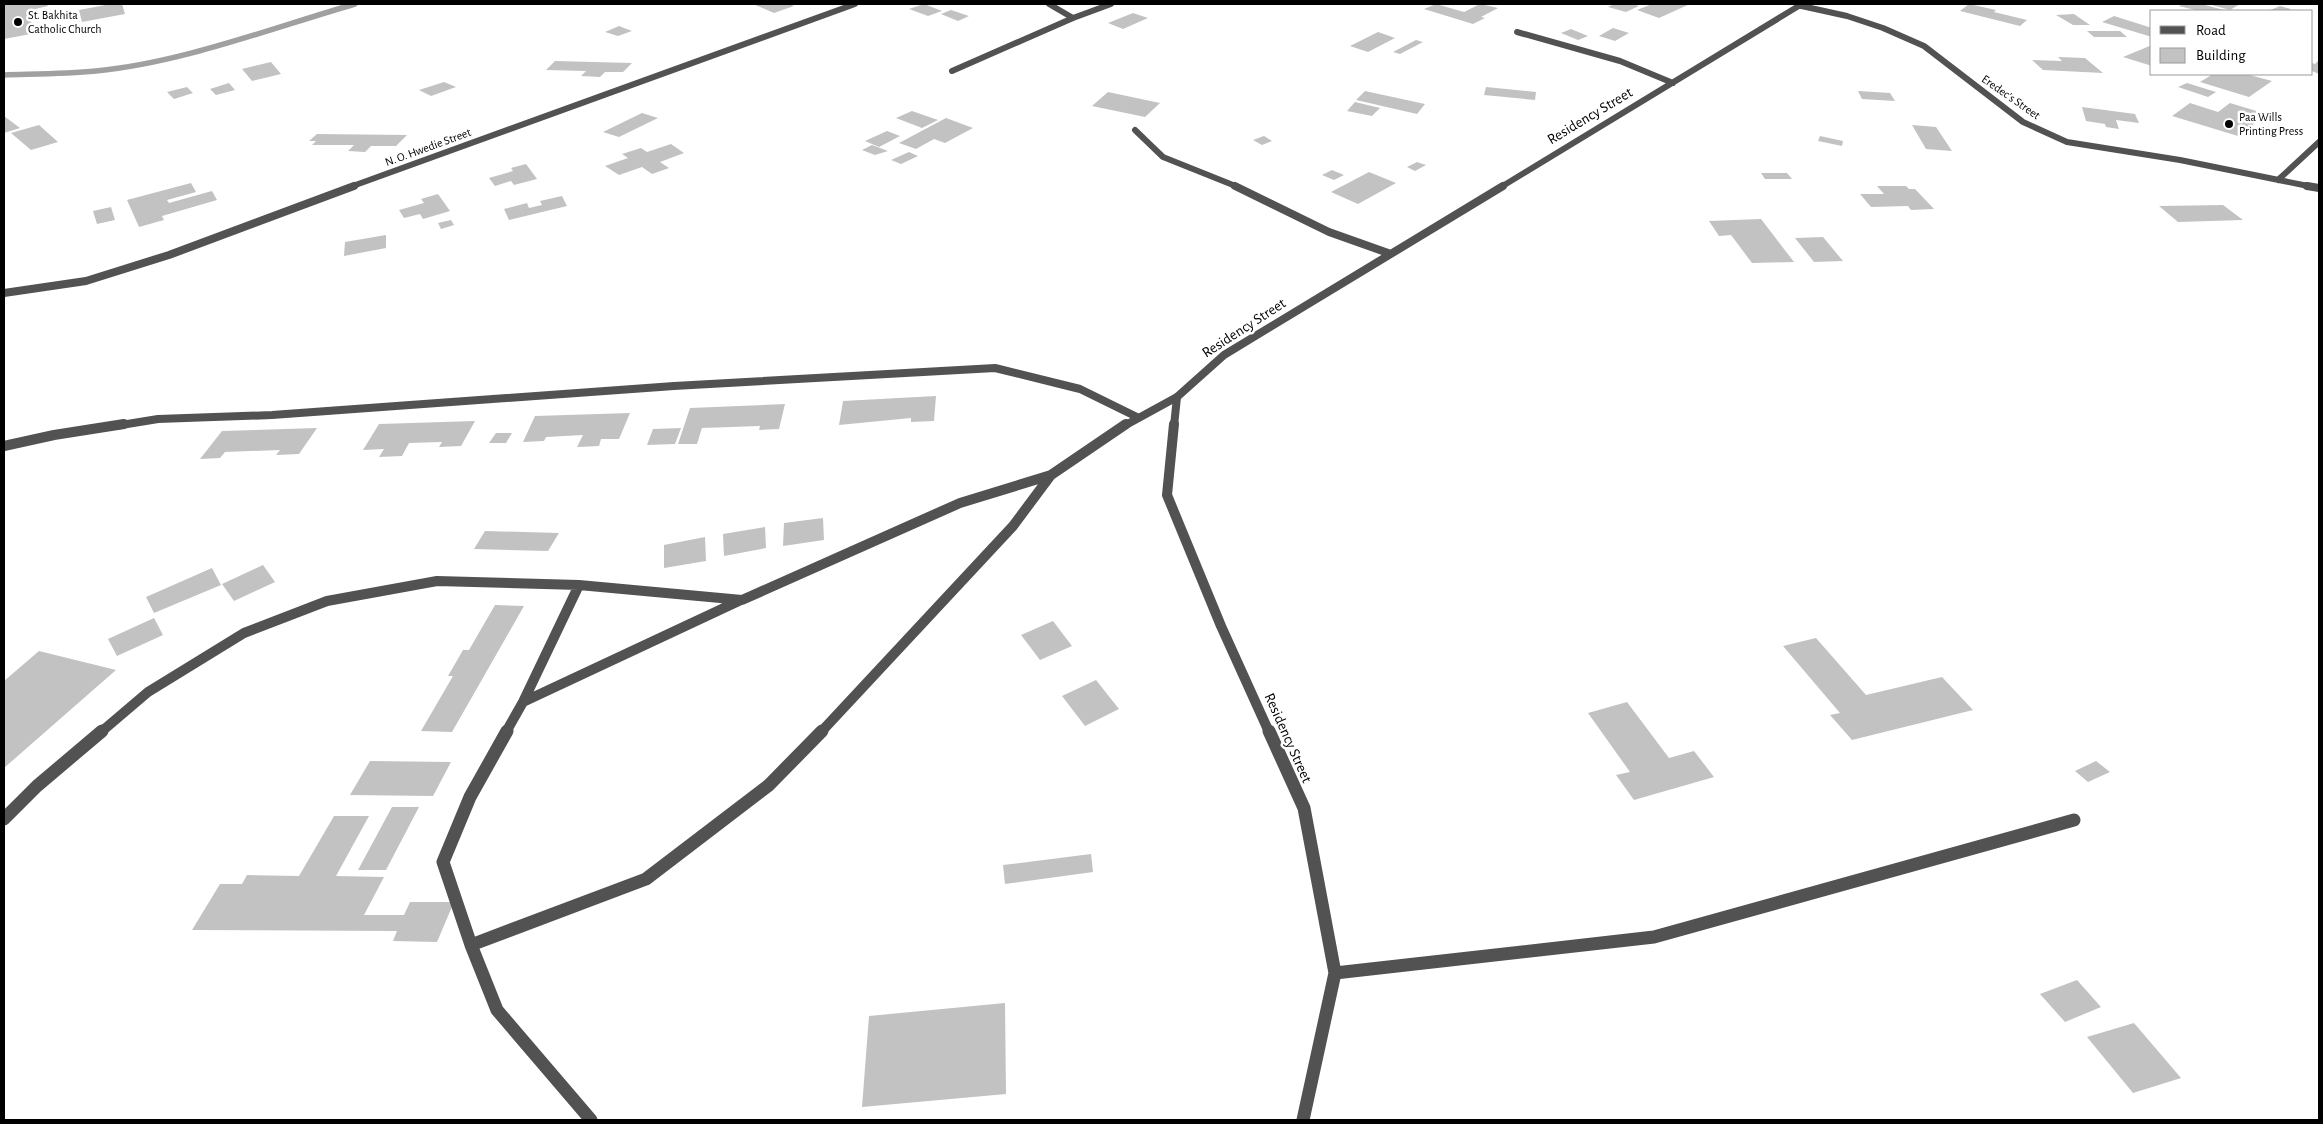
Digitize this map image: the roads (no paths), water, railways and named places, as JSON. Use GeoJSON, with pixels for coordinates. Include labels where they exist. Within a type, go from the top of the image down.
{"type":"FeatureCollection","features":[{"type":"Feature","properties":{"kind":"street","name":"N. O. Hwedie Street"},"geometry":{"type":"LineString","coordinates":[[4,293],[86,281],[169,255],[253,222],[855,4]]}},
{"type":"Feature","properties":{"kind":"street"},"geometry":{"type":"LineString","coordinates":[[1049,4],[1073,18]]}},
{"type":"Feature","properties":{"kind":"street"},"geometry":{"type":"LineString","coordinates":[[952,71],[1073,18],[1111,4]]}},
{"type":"Feature","properties":{"kind":"street","name":"Residency Street"},"geometry":{"type":"LineString","coordinates":[[1303,1120],[1335,973],[1304,808],[1221,626],[1166,495],[1177,397],[1224,355],[1673,83],[1798,4]]}},
{"type":"Feature","properties":{"kind":"street","name":"Eredec's Street"},"geometry":{"type":"LineString","coordinates":[[1798,4],[1847,16],[1882,28],[1924,46],[1950,68],[1981,89],[2023,122],[2047,135],[2089,147],[2180,160],[2319,188]]}},
{"type":"Feature","properties":{"kind":"street"},"geometry":{"type":"LineString","coordinates":[[1517,32],[1620,61],[1673,83]]}},
{"type":"Feature","properties":{"kind":"street"},"geometry":{"type":"LineString","coordinates":[[1135,130],[1163,156],[1222,179],[1329,232],[1391,254]]}},
{"type":"Feature","properties":{"kind":"street"},"geometry":{"type":"LineString","coordinates":[[2278,180],[2319,142]]}},
{"type":"Feature","properties":{"kind":"street"},"geometry":{"type":"LineString","coordinates":[[4,446],[54,435],[158,419],[272,415],[674,386],[995,368],[1080,389],[1137,418]]}},
{"type":"Feature","properties":{"kind":"street"},"geometry":{"type":"LineString","coordinates":[[523,702],[742,600],[960,503],[1050,475],[1137,418],[1177,397]]}},
{"type":"Feature","properties":{"kind":"street"},"geometry":{"type":"LineString","coordinates":[[471,945],[646,879],[769,785],[849,703],[1013,526],[1050,475]]}},
{"type":"Feature","properties":{"kind":"street"},"geometry":{"type":"LineString","coordinates":[[4,819],[37,786],[148,692],[244,632],[327,601],[436,582],[578,586],[742,600]]}},
{"type":"Feature","properties":{"kind":"street"},"geometry":{"type":"LineString","coordinates":[[578,586],[523,702],[470,797],[443,862],[471,945],[497,1010],[591,1120]]}},
{"type":"Feature","properties":{"kind":"street"},"geometry":{"type":"LineString","coordinates":[[1335,973],[1654,937],[2074,820]]}},
{"type":"Feature","properties":{"kind":"waterway"},"geometry":{"type":"LineString","coordinates":[[4,75],[96,71],[161,61],[226,44],[355,4]]}},
{"type":"Feature","properties":{"kind":"place","name":"St. Bakhita Catholic Church"},"geometry":{"type":"Point","coordinates":[18,22]}},
{"type":"Feature","properties":{"kind":"place","name":"Paa Wills Printing Press"},"geometry":{"type":"Point","coordinates":[2229,124]}}]}
